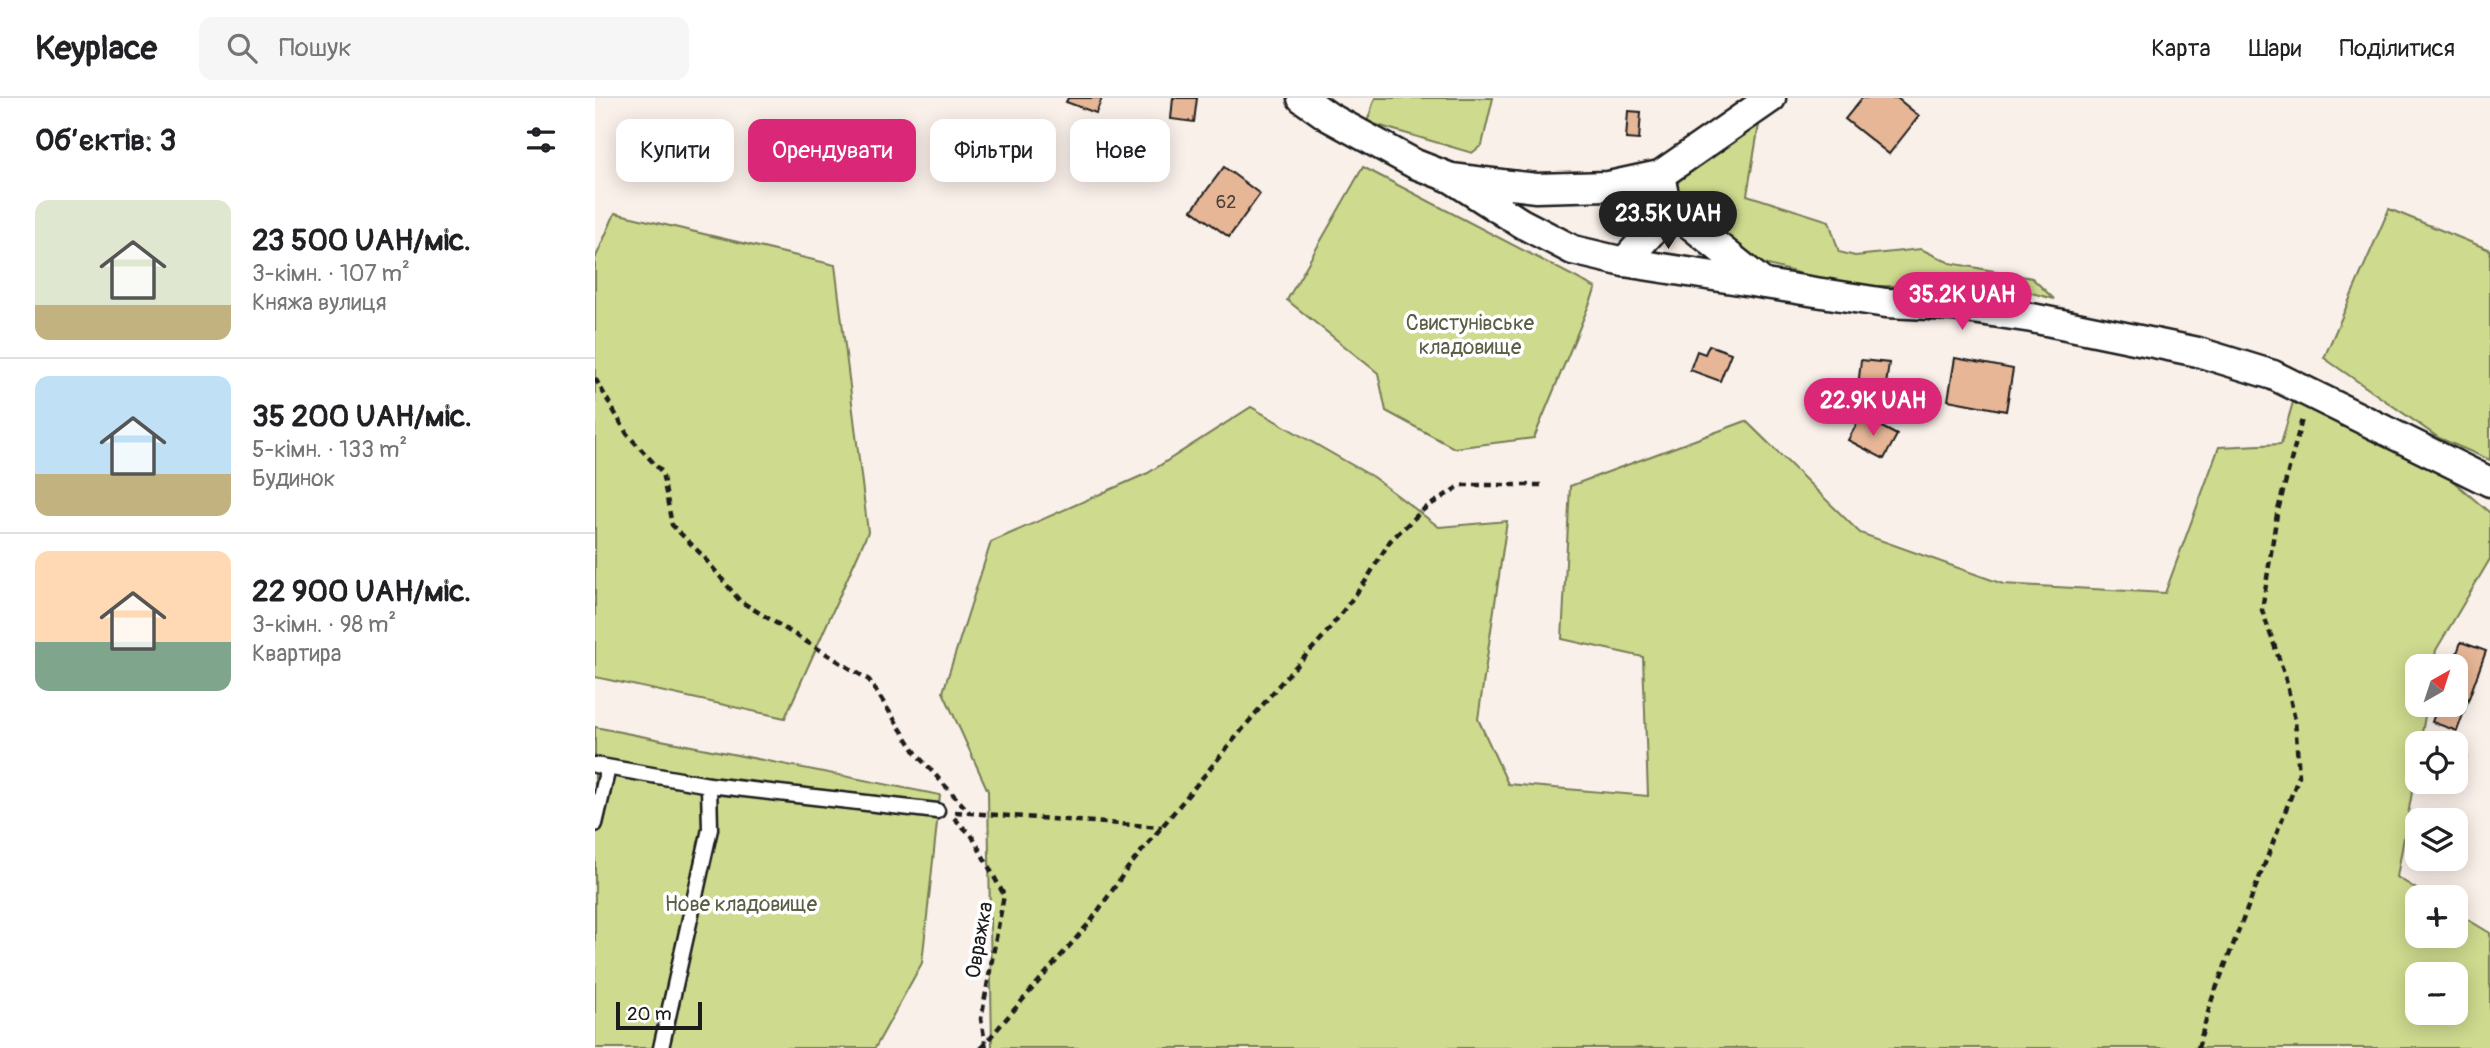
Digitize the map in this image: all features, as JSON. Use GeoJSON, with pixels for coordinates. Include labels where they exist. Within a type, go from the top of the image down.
{"type":"FeatureCollection","features":[{"type":"Feature","properties":{"kind":"street"},"geometry":{"type":"LineString","coordinates":[[1301,98],[1329,117],[1402,157],[1451,178],[1521,223],[1573,250],[1624,262],[1886,303],[1953,306],[2032,318],[2198,352],[2273,375],[2394,438],[2490,482]]}},
{"type":"Feature","properties":{"kind":"street"},"geometry":{"type":"LineString","coordinates":[[1451,178],[1536,188],[1609,186],[1660,175],[1771,98]]}},
{"type":"Feature","properties":{"kind":"street"},"geometry":{"type":"LineString","coordinates":[[1624,262],[1653,230],[1666,205],[1660,175]]}},
{"type":"Feature","properties":{"kind":"street"},"geometry":{"type":"LineString","coordinates":[[1666,205],[1764,284]]}},
{"type":"Feature","properties":{"kind":"lane"},"geometry":{"type":"LineString","coordinates":[[595,824],[602,766],[709,785],[942,811]]}},
{"type":"Feature","properties":{"kind":"lane"},"geometry":{"type":"LineString","coordinates":[[661,1048],[710,829],[709,785]]}},
{"type":"Feature","properties":{"kind":"path"},"geometry":{"type":"LineString","coordinates":[[595,378],[627,433],[662,472],[671,525],[703,555],[740,601],[869,680],[918,756],[970,813]]}},
{"type":"Feature","properties":{"kind":"path"},"geometry":{"type":"LineString","coordinates":[[2198,1048],[2213,999],[2299,776],[2295,720],[2285,676],[2262,610],[2277,514],[2308,391]]}},
{"type":"Feature","properties":{"kind":"path"},"geometry":{"type":"LineString","coordinates":[[984,1047],[1091,921],[1161,827],[1284,679],[1324,636],[1365,582],[1390,541],[1424,509],[1461,485],[1542,485]]}},
{"type":"Feature","properties":{"kind":"path"},"geometry":{"type":"LineString","coordinates":[[942,811],[1161,827]]}},
{"type":"Feature","properties":{"kind":"path","name":"Овражка"},"geometry":{"type":"LineString","coordinates":[[942,811],[972,836],[1004,895],[981,1019],[984,1047]]}},
{"type":"Feature","properties":{"kind":"green space"},"geometry":{"type":"Polygon","coordinates":[[[1375,98],[1493,98],[1482,145],[1472,153],[1367,122],[1375,98]]]}},
{"type":"Feature","properties":{"kind":"green space"},"geometry":{"type":"Polygon","coordinates":[[[1760,119],[1747,195],[1829,221],[1839,252],[1855,256],[1921,249],[1950,263],[2032,278],[2054,299],[2005,286],[1848,286],[1764,264],[1680,202],[1676,184],[1724,137],[1760,119]]]}},
{"type":"Feature","properties":{"kind":"green space","name":"Свистунівське кладовище"},"geometry":{"type":"Polygon","coordinates":[[[1363,167],[1596,288],[1534,438],[1454,448],[1386,411],[1378,373],[1287,300],[1363,167]]]}},
{"type":"Feature","properties":{"kind":"green space"},"geometry":{"type":"Polygon","coordinates":[[[2389,209],[2490,250],[2490,460],[2439,438],[2324,358],[2389,209]]]}},
{"type":"Feature","properties":{"kind":"green space"},"geometry":{"type":"Polygon","coordinates":[[[615,213],[835,265],[868,532],[785,718],[595,677],[595,259],[615,213]]]}},
{"type":"Feature","properties":{"kind":"green space"},"geometry":{"type":"Polygon","coordinates":[[[2295,395],[2440,470],[2490,513],[2490,559],[2435,654],[2405,654],[2405,718],[2425,718],[2422,731],[2405,731],[2405,794],[2412,794],[2409,808],[2405,808],[2405,832],[2397,877],[2410,885],[2405,885],[2405,948],[2468,948],[2468,920],[2490,933],[2490,1048],[992,1048],[988,791],[943,692],[991,542],[1148,473],[1251,407],[1373,477],[1439,527],[1507,521],[1478,719],[1508,784],[1648,796],[1643,657],[1562,639],[1570,486],[1746,421],[1860,533],[2003,584],[2165,593],[2219,447],[2281,444],[2295,395]]]}},
{"type":"Feature","properties":{"kind":"green space","name":"Нове кладовище"},"geometry":{"type":"Polygon","coordinates":[[[595,727],[940,795],[922,963],[875,1048],[595,1048],[595,727]]]}},
{"type":"Feature","properties":{"kind":"building"},"geometry":{"type":"Polygon","coordinates":[[[1068,98],[1102,98],[1096,113],[1066,102],[1068,98]]]}},
{"type":"Feature","properties":{"kind":"building"},"geometry":{"type":"Polygon","coordinates":[[[1173,98],[1197,98],[1194,122],[1171,119],[1173,98]]]}},
{"type":"Feature","properties":{"kind":"building"},"geometry":{"type":"Polygon","coordinates":[[[1862,98],[1897,98],[1919,116],[1889,154],[1845,119],[1862,98]]]}},
{"type":"Feature","properties":{"kind":"building"},"geometry":{"type":"Polygon","coordinates":[[[1628,111],[1641,112],[1639,140],[1626,139],[1628,111]]]}},
{"type":"Feature","properties":{"kind":"building"},"geometry":{"type":"Polygon","coordinates":[[[1224,167],[1260,194],[1229,237],[1192,210],[1224,167]]]}},
{"type":"Feature","properties":{"kind":"building"},"geometry":{"type":"Polygon","coordinates":[[[1709,345],[1731,353],[1720,381],[1690,370],[1697,351],[1705,354],[1709,345]]]}},
{"type":"Feature","properties":{"kind":"building"},"geometry":{"type":"Polygon","coordinates":[[[1955,358],[2013,369],[2006,411],[1948,400],[1955,358]]]}},
{"type":"Feature","properties":{"kind":"building"},"geometry":{"type":"Polygon","coordinates":[[[1861,360],[1889,363],[1884,400],[1857,396],[1861,360]]]}},
{"type":"Feature","properties":{"kind":"building"},"geometry":{"type":"Polygon","coordinates":[[[1861,416],[1897,435],[1884,459],[1848,440],[1861,416]]]}},
{"type":"Feature","properties":{"kind":"building"},"geometry":{"type":"Polygon","coordinates":[[[2461,642],[2486,651],[2468,701],[2468,654],[2457,654],[2461,642]]]}},
{"type":"Feature","properties":{"kind":"building"},"geometry":{"type":"Polygon","coordinates":[[[2433,718],[2462,718],[2457,731],[2432,722],[2433,718]]]}}]}
